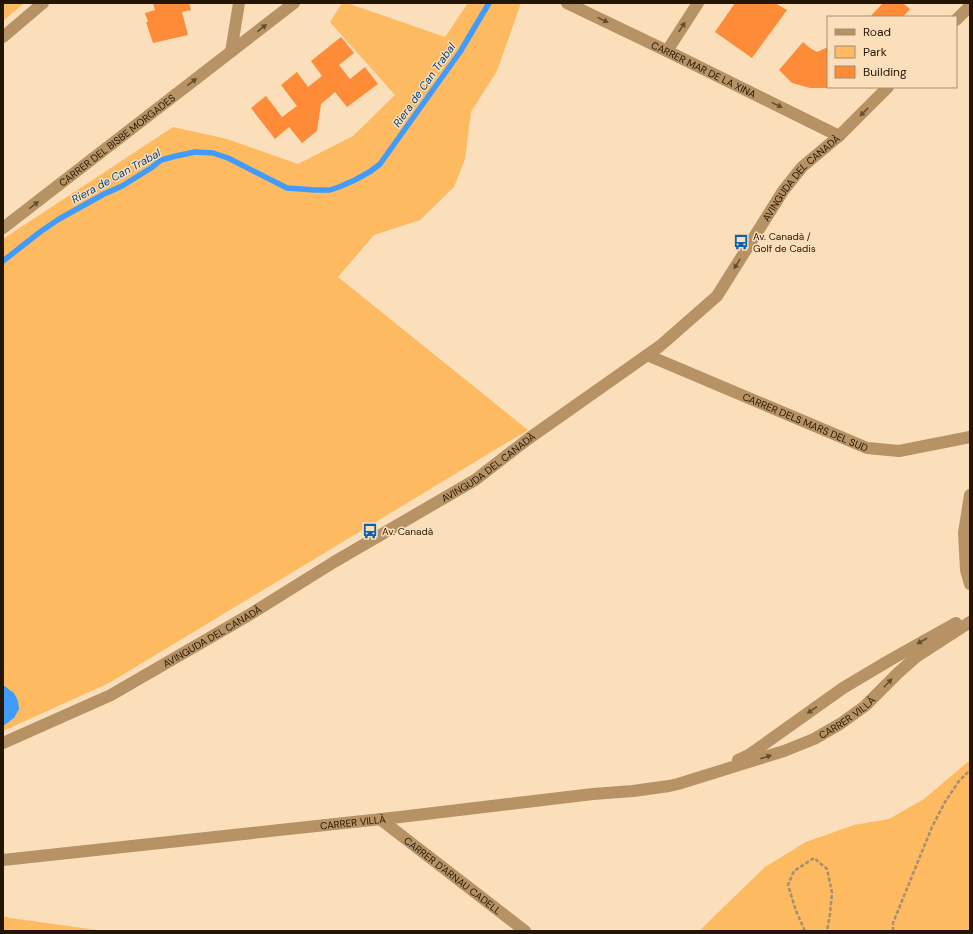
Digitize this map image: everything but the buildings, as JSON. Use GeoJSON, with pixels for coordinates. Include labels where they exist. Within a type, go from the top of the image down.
{"type":"FeatureCollection","features":[{"type":"Feature","properties":{"kind":"street"},"geometry":{"type":"LineString","coordinates":[[3,37],[43,3]]}},
{"type":"Feature","properties":{"kind":"street"},"geometry":{"type":"LineString","coordinates":[[231,52],[239,3]]}},
{"type":"Feature","properties":{"kind":"street","name":"CARRER DEL BISBE MORGADES"},"geometry":{"type":"LineString","coordinates":[[3,228],[294,3]]}},
{"type":"Feature","properties":{"kind":"street","name":"CARRER MAR DE LA XINA"},"geometry":{"type":"LineString","coordinates":[[567,3],[839,136]]}},
{"type":"Feature","properties":{"kind":"street"},"geometry":{"type":"LineString","coordinates":[[667,51],[698,3]]}},
{"type":"Feature","properties":{"kind":"street"},"geometry":{"type":"LineString","coordinates":[[957,19],[969,8]]}},
{"type":"Feature","properties":{"kind":"street","name":"AVINGUDA DEL CANADÀ"},"geometry":{"type":"LineString","coordinates":[[3,743],[111,695],[475,480],[528,439],[660,346],[717,296],[783,191],[802,167],[839,136],[887,88]]}},
{"type":"Feature","properties":{"kind":"street","name":"CARRER DELS MARS DEL SUD"},"geometry":{"type":"LineString","coordinates":[[647,355],[867,448],[899,451],[970,437]]}},
{"type":"Feature","properties":{"kind":"street"},"geometry":{"type":"LineString","coordinates":[[970,495],[964,533],[966,570],[970,584]]}},
{"type":"Feature","properties":{"kind":"street","name":"CARRER VILLÀ"},"geometry":{"type":"LineString","coordinates":[[702,777],[749,755],[843,688],[957,623],[970,618]]}},
{"type":"Feature","properties":{"kind":"street","name":"CARRER VILLÀ"},"geometry":{"type":"LineString","coordinates":[[3,860],[669,786],[784,751],[814,738],[840,724],[865,706],[916,657],[970,622]]}},
{"type":"Feature","properties":{"kind":"street","name":"CARRER D'ARNAU CADELL"},"geometry":{"type":"LineString","coordinates":[[380,819],[525,931]]}},
{"type":"Feature","properties":{"kind":"path"},"geometry":{"type":"LineString","coordinates":[[893,931],[893,923],[932,827],[945,802],[959,781],[970,770]]}},
{"type":"Feature","properties":{"kind":"path"},"geometry":{"type":"LineString","coordinates":[[805,931],[796,911],[788,884],[794,870],[814,858],[827,869],[832,893],[827,931]]}},
{"type":"Feature","properties":{"kind":"green space"},"geometry":{"type":"Polygon","coordinates":[[[3,3],[24,3],[3,21],[3,3]]]}},
{"type":"Feature","properties":{"kind":"green space"},"geometry":{"type":"Polygon","coordinates":[[[342,3],[347,3],[445,37],[468,3],[521,3],[497,71],[471,112],[465,159],[454,187],[420,220],[374,235],[338,277],[528,430],[109,683],[3,731],[3,239],[173,127],[227,139],[298,164],[353,136],[395,95],[330,22],[342,3]]]}},
{"type":"Feature","properties":{"kind":"green space"},"geometry":{"type":"Polygon","coordinates":[[[970,760],[970,931],[699,931],[765,867],[806,842],[854,825],[889,819],[924,799],[970,760]]]}},
{"type":"Feature","properties":{"kind":"green space"},"geometry":{"type":"Polygon","coordinates":[[[3,916],[10,918],[104,931],[3,931],[3,916]]]}},
{"type":"Feature","properties":{"kind":"water"},"geometry":{"type":"Polygon","coordinates":[[[3,685],[14,693],[18,701],[19,709],[14,718],[3,726],[3,685]]]}},
{"type":"Feature","properties":{"kind":"waterway","name":"Riera de Can Trabal"},"geometry":{"type":"LineString","coordinates":[[3,261],[59,219],[104,194],[122,186],[161,160],[176,156],[195,152],[213,153],[228,158],[287,188],[330,190],[355,180],[380,164],[460,52],[489,3]]}},
{"type":"Feature","properties":{"kind":"place","name":"Av. Canadà / Golf de Cadis"},"geometry":{"type":"Point","coordinates":[741,242]}},
{"type":"Feature","properties":{"kind":"place","name":"Av. Canadà"},"geometry":{"type":"Point","coordinates":[370,531]}}]}
